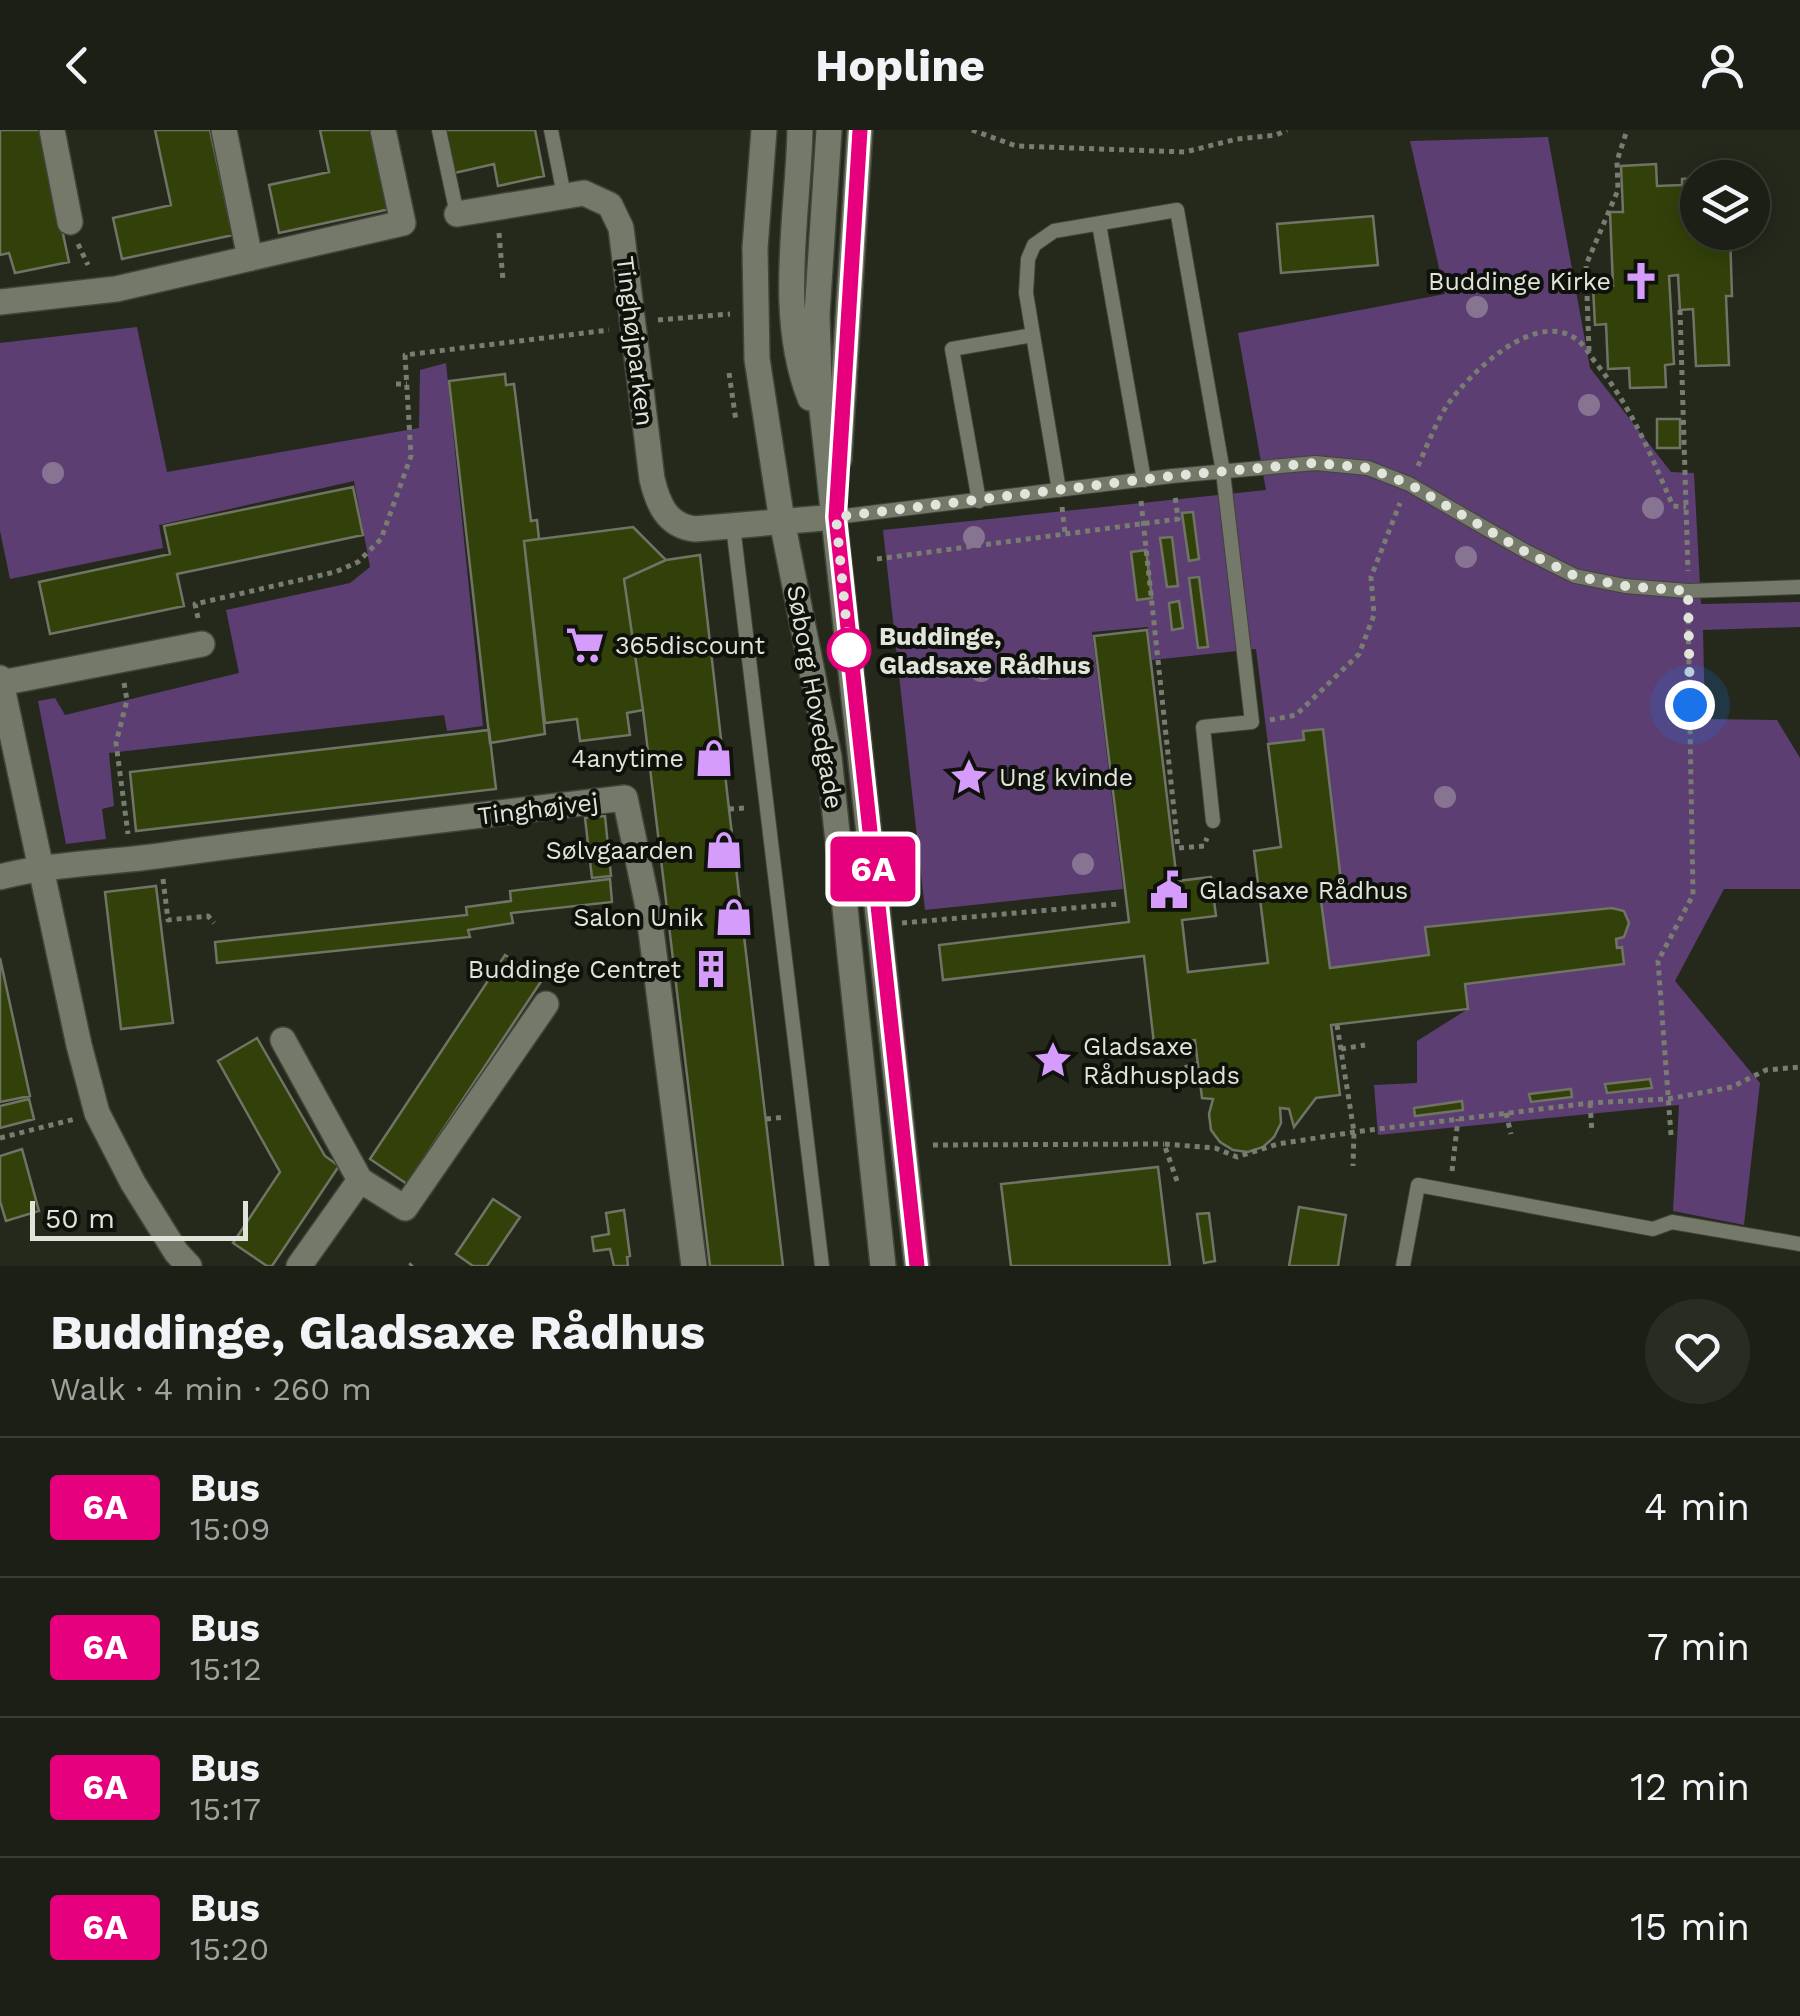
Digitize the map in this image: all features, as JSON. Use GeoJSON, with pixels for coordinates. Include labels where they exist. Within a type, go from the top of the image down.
{"type":"FeatureCollection","features":[{"type":"Feature","properties":{"kind":"street"},"geometry":{"type":"LineString","coordinates":[[52,130],[70,222]]}},
{"type":"Feature","properties":{"kind":"street"},"geometry":{"type":"LineString","coordinates":[[224,130],[250,258]]}},
{"type":"Feature","properties":{"kind":"street"},"geometry":{"type":"LineString","coordinates":[[0,302],[103,290],[403,223],[382,130]]}},
{"type":"Feature","properties":{"kind":"street","name":"Søborg Hovedgade"},"geometry":{"type":"LineString","coordinates":[[764,130],[756,215],[755,333],[759,384],[829,756],[883,1266]]}},
{"type":"Feature","properties":{"kind":"street"},"geometry":{"type":"LineString","coordinates":[[800,130],[793,287],[796,346],[805,386],[824,435]]}},
{"type":"Feature","properties":{"kind":"street","name":"Søborg Hovedgade"},"geometry":{"type":"LineString","coordinates":[[830,130],[818,314],[818,384],[836,517],[917,1266]]}},
{"type":"Feature","properties":{"kind":"street"},"geometry":{"type":"LineString","coordinates":[[836,517],[860,130]]}},
{"type":"Feature","properties":{"kind":"street","name":"Tinghøjparken"},"geometry":{"type":"LineString","coordinates":[[457,214],[584,192],[610,205],[618,218],[652,479],[666,514],[686,528],[836,517]]}},
{"type":"Feature","properties":{"kind":"street"},"geometry":{"type":"LineString","coordinates":[[189,1266],[176,1252],[133,1182],[97,1113],[78,1045],[1,680],[202,644]]}},
{"type":"Feature","properties":{"kind":"street","name":"Tinghøjvej"},"geometry":{"type":"LineString","coordinates":[[0,877],[41,866],[131,860],[626,798],[648,907],[694,1266]]}},
{"type":"Feature","properties":{"kind":"street"},"geometry":{"type":"LineString","coordinates":[[283,1040],[360,1180],[404,1208],[546,1004]]}},
{"type":"Feature","properties":{"kind":"street"},"geometry":{"type":"LineString","coordinates":[[299,1266],[360,1180]]}},
{"type":"Feature","properties":{"kind":"lane"},"geometry":{"type":"LineString","coordinates":[[439,130],[457,214]]}},
{"type":"Feature","properties":{"kind":"lane"},"geometry":{"type":"LineString","coordinates":[[551,130],[564,195]]}},
{"type":"Feature","properties":{"kind":"lane"},"geometry":{"type":"LineString","coordinates":[[1060,490],[1026,286],[1028,259],[1034,245],[1054,232],[1177,210],[1224,472],[1252,722],[1203,727],[1213,821]]}},
{"type":"Feature","properties":{"kind":"lane"},"geometry":{"type":"LineString","coordinates":[[1099,224],[1141,481]]}},
{"type":"Feature","properties":{"kind":"lane"},"geometry":{"type":"LineString","coordinates":[[979,501],[952,350],[1033,335]]}},
{"type":"Feature","properties":{"kind":"lane"},"geometry":{"type":"LineString","coordinates":[[836,517],[1172,476],[1315,463],[1368,468],[1409,484],[1575,576],[1625,586],[1688,591],[1800,587]]}},
{"type":"Feature","properties":{"kind":"lane"},"geometry":{"type":"LineString","coordinates":[[733,526],[822,1266]]}},
{"type":"Feature","properties":{"kind":"lane"},"geometry":{"type":"LineString","coordinates":[[1403,1266],[1418,1185],[1653,1229],[1672,1222],[1800,1244]]}},
{"type":"Feature","properties":{"kind":"path"},"geometry":{"type":"LineString","coordinates":[[972,130],[1016,146],[1185,152],[1287,130]]}},
{"type":"Feature","properties":{"kind":"path"},"geometry":{"type":"LineString","coordinates":[[1589,354],[1586,265],[1618,190],[1617,161],[1627,130]]}},
{"type":"Feature","properties":{"kind":"path"},"geometry":{"type":"LineString","coordinates":[[497,206],[503,280]]}},
{"type":"Feature","properties":{"kind":"path"},"geometry":{"type":"LineString","coordinates":[[70,222],[80,252],[103,290]]}},
{"type":"Feature","properties":{"kind":"path"},"geometry":{"type":"LineString","coordinates":[[1671,1136],[1658,961],[1693,895],[1680,310]]}},
{"type":"Feature","properties":{"kind":"path"},"geometry":{"type":"LineString","coordinates":[[202,644],[196,604],[335,572],[358,562],[380,539],[411,456],[405,355],[632,328],[650,321],[730,314]]}},
{"type":"Feature","properties":{"kind":"path"},"geometry":{"type":"LineString","coordinates":[[396,384],[407,384]]}},
{"type":"Feature","properties":{"kind":"path"},"geometry":{"type":"LineString","coordinates":[[876,558],[1178,520],[1172,476]]}},
{"type":"Feature","properties":{"kind":"path"},"geometry":{"type":"LineString","coordinates":[[1141,481],[1178,848],[1204,846],[1213,821]]}},
{"type":"Feature","properties":{"kind":"path"},"geometry":{"type":"LineString","coordinates":[[120,660],[127,700],[116,744],[131,860]]}},
{"type":"Feature","properties":{"kind":"path"},"geometry":{"type":"LineString","coordinates":[[160,856],[168,920],[208,916],[214,923]]}},
{"type":"Feature","properties":{"kind":"path"},"geometry":{"type":"LineString","coordinates":[[879,925],[1118,904]]}},
{"type":"Feature","properties":{"kind":"path"},"geometry":{"type":"LineString","coordinates":[[1338,1024],[1354,1132],[1353,1166]]}},
{"type":"Feature","properties":{"kind":"path"},"geometry":{"type":"LineString","coordinates":[[1341,1049],[1365,1045]]}},
{"type":"Feature","properties":{"kind":"path"},"geometry":{"type":"LineString","coordinates":[[1156,1076],[1198,1064]]}},
{"type":"Feature","properties":{"kind":"path"},"geometry":{"type":"LineString","coordinates":[[933,1144],[1164,1144],[1215,1148],[1237,1157],[1278,1144],[1354,1132],[1732,1088],[1766,1070],[1800,1067]]}},
{"type":"Feature","properties":{"kind":"path"},"geometry":{"type":"LineString","coordinates":[[1590,1103],[1592,1133]]}},
{"type":"Feature","properties":{"kind":"path"},"geometry":{"type":"LineString","coordinates":[[0,1138],[97,1113]]}},
{"type":"Feature","properties":{"kind":"path"},"geometry":{"type":"LineString","coordinates":[[1506,1113],[1511,1134]]}},
{"type":"Feature","properties":{"kind":"path"},"geometry":{"type":"LineString","coordinates":[[1450,1192],[1458,1119]]}},
{"type":"Feature","properties":{"kind":"path"},"geometry":{"type":"LineString","coordinates":[[1164,1144],[1178,1181]]}},
{"type":"Feature","properties":{"kind":"shaded area"},"geometry":{"type":"Polygon","coordinates":[[[1548,137],[1590,368],[1671,472],[1694,473],[1701,604],[1800,602],[1800,627],[1703,630],[1705,719],[1777,720],[1800,758],[1800,889],[1724,889],[1675,981],[1760,1083],[1744,1225],[1673,1211],[1679,1105],[1378,1135],[1374,1085],[1417,1083],[1417,1041],[1468,1009],[1465,984],[1624,964],[1616,939],[1625,937],[1629,923],[1623,911],[1612,908],[1426,927],[1429,955],[1330,968],[1321,901],[1343,898],[1323,729],[1303,731],[1304,740],[1268,744],[1256,649],[1152,660],[1148,627],[1092,632],[1123,889],[925,910],[883,530],[1266,490],[1238,333],[1445,294],[1410,141],[1548,137]]]}},
{"type":"Feature","properties":{"kind":"shaded area"},"geometry":{"type":"Polygon","coordinates":[[[137,327],[167,472],[419,428],[420,370],[446,363],[483,726],[447,731],[444,715],[109,753],[114,806],[102,809],[106,839],[66,844],[38,701],[55,698],[65,715],[239,673],[226,610],[350,583],[370,567],[354,481],[159,525],[163,548],[10,579],[0,531],[0,343],[137,327]]]}},
{"type":"Feature","properties":{"kind":"building"},"geometry":{"type":"Polygon","coordinates":[[[0,130],[41,130],[69,262],[15,273],[9,253],[0,255],[0,130]]]}},
{"type":"Feature","properties":{"kind":"building"},"geometry":{"type":"Polygon","coordinates":[[[155,130],[210,130],[233,235],[122,259],[113,218],[171,205],[155,130]]]}},
{"type":"Feature","properties":{"kind":"building"},"geometry":{"type":"Polygon","coordinates":[[[320,130],[373,130],[390,209],[279,233],[269,185],[329,172],[320,130]]]}},
{"type":"Feature","properties":{"kind":"building"},"geometry":{"type":"Polygon","coordinates":[[[440,130],[535,130],[544,176],[498,186],[494,164],[450,174],[440,130]]]}},
{"type":"Feature","properties":{"kind":"building","name":"Buddinge Kirke"},"geometry":{"type":"Polygon","coordinates":[[[1656,164],[1657,186],[1680,185],[1680,250],[1731,250],[1732,296],[1726,296],[1729,365],[1696,366],[1693,309],[1680,310],[1678,275],[1669,276],[1674,364],[1665,365],[1666,387],[1630,388],[1629,368],[1608,369],[1606,324],[1595,325],[1593,287],[1613,286],[1610,212],[1623,212],[1621,166],[1656,164]]]}},
{"type":"Feature","properties":{"kind":"building"},"geometry":{"type":"Polygon","coordinates":[[[1373,216],[1378,265],[1281,273],[1277,224],[1373,216]]]}},
{"type":"Feature","properties":{"kind":"building"},"geometry":{"type":"Polygon","coordinates":[[[505,374],[506,385],[514,384],[531,521],[537,520],[539,539],[524,541],[545,734],[490,743],[449,381],[505,374]]]}},
{"type":"Feature","properties":{"kind":"building"},"geometry":{"type":"Polygon","coordinates":[[[1657,419],[1680,419],[1680,448],[1657,448],[1657,419]]]}},
{"type":"Feature","properties":{"kind":"building"},"geometry":{"type":"Polygon","coordinates":[[[353,487],[363,535],[177,574],[184,606],[50,634],[39,582],[170,554],[164,526],[353,487]]]}},
{"type":"Feature","properties":{"kind":"building"},"geometry":{"type":"Polygon","coordinates":[[[1193,512],[1199,559],[1189,561],[1182,513],[1193,512]]]}},
{"type":"Feature","properties":{"kind":"building","name":"365discount"},"geometry":{"type":"Polygon","coordinates":[[[633,527],[666,560],[624,579],[643,710],[627,713],[630,735],[580,741],[577,719],[545,723],[524,541],[633,527]]]}},
{"type":"Feature","properties":{"kind":"building"},"geometry":{"type":"Polygon","coordinates":[[[1172,537],[1178,586],[1167,587],[1160,538],[1172,537]]]}},
{"type":"Feature","properties":{"kind":"building"},"geometry":{"type":"Polygon","coordinates":[[[1146,550],[1152,598],[1137,600],[1131,552],[1146,550]]]}},
{"type":"Feature","properties":{"kind":"building","name":"Buddinge Centret"},"geometry":{"type":"Polygon","coordinates":[[[700,555],[783,1266],[710,1266],[624,579],[666,560],[700,555]]]}},
{"type":"Feature","properties":{"kind":"building"},"geometry":{"type":"Polygon","coordinates":[[[1199,577],[1208,647],[1198,648],[1189,578],[1199,577]]]}},
{"type":"Feature","properties":{"kind":"building"},"geometry":{"type":"Polygon","coordinates":[[[1179,601],[1183,628],[1172,630],[1169,603],[1179,601]]]}},
{"type":"Feature","properties":{"kind":"building","name":"Gladsaxe Rådhus"},"geometry":{"type":"Polygon","coordinates":[[[1147,630],[1177,881],[1211,877],[1216,916],[1182,920],[1188,972],[1268,963],[1254,851],[1281,847],[1268,744],[1304,740],[1303,731],[1323,729],[1343,898],[1321,901],[1330,968],[1429,955],[1425,927],[1612,908],[1624,911],[1629,923],[1624,937],[1616,939],[1617,948],[1622,947],[1624,964],[1465,984],[1468,1009],[1331,1025],[1340,1095],[1316,1098],[1294,1127],[1289,1109],[1280,1108],[1281,1123],[1274,1137],[1263,1147],[1248,1152],[1233,1150],[1211,1130],[1209,1114],[1213,1099],[1202,1098],[1195,1040],[1154,1044],[1144,956],[943,980],[939,945],[1129,922],[1094,636],[1147,630]]]}},
{"type":"Feature","properties":{"kind":"building"},"geometry":{"type":"Polygon","coordinates":[[[489,730],[496,789],[136,831],[130,772],[489,730]]]}},
{"type":"Feature","properties":{"kind":"building"},"geometry":{"type":"Polygon","coordinates":[[[605,816],[611,876],[592,878],[585,818],[605,816]]]}},
{"type":"Feature","properties":{"kind":"building"},"geometry":{"type":"Polygon","coordinates":[[[610,879],[612,902],[511,913],[513,923],[468,930],[470,937],[217,963],[215,942],[467,915],[466,907],[511,901],[510,891],[610,879]]]}},
{"type":"Feature","properties":{"kind":"building"},"geometry":{"type":"Polygon","coordinates":[[[156,886],[173,1023],[121,1029],[105,892],[156,886]]]}},
{"type":"Feature","properties":{"kind":"building"},"geometry":{"type":"Polygon","coordinates":[[[505,955],[542,980],[407,1184],[370,1159],[505,955]]]}},
{"type":"Feature","properties":{"kind":"building"},"geometry":{"type":"Polygon","coordinates":[[[0,958],[30,1096],[0,1102],[0,958]]]}},
{"type":"Feature","properties":{"kind":"building"},"geometry":{"type":"Polygon","coordinates":[[[257,1038],[325,1156],[339,1166],[272,1266],[233,1243],[280,1172],[218,1061],[257,1038]]]}},
{"type":"Feature","properties":{"kind":"building"},"geometry":{"type":"Polygon","coordinates":[[[1650,1079],[1652,1088],[1607,1093],[1605,1084],[1650,1079]]]}},
{"type":"Feature","properties":{"kind":"building"},"geometry":{"type":"Polygon","coordinates":[[[1571,1089],[1572,1097],[1531,1102],[1529,1094],[1571,1089]]]}},
{"type":"Feature","properties":{"kind":"building"},"geometry":{"type":"Polygon","coordinates":[[[29,1099],[34,1119],[0,1128],[0,1106],[29,1099]]]}},
{"type":"Feature","properties":{"kind":"building"},"geometry":{"type":"Polygon","coordinates":[[[1462,1101],[1463,1110],[1415,1116],[1414,1108],[1462,1101]]]}},
{"type":"Feature","properties":{"kind":"building"},"geometry":{"type":"Polygon","coordinates":[[[22,1149],[39,1211],[6,1221],[0,1201],[0,1156],[22,1149]]]}},
{"type":"Feature","properties":{"kind":"building"},"geometry":{"type":"Polygon","coordinates":[[[1158,1167],[1170,1266],[1011,1266],[1001,1184],[1158,1167]]]}},
{"type":"Feature","properties":{"kind":"building"},"geometry":{"type":"Polygon","coordinates":[[[493,1199],[520,1217],[487,1266],[473,1266],[456,1254],[493,1199]]]}},
{"type":"Feature","properties":{"kind":"building"},"geometry":{"type":"Polygon","coordinates":[[[1299,1207],[1346,1215],[1338,1266],[1289,1266],[1299,1207]]]}},
{"type":"Feature","properties":{"kind":"building"},"geometry":{"type":"Polygon","coordinates":[[[624,1210],[630,1256],[628,1266],[614,1266],[610,1249],[594,1251],[592,1237],[609,1234],[606,1213],[624,1210]]]}},
{"type":"Feature","properties":{"kind":"building"},"geometry":{"type":"Polygon","coordinates":[[[1209,1213],[1215,1261],[1204,1263],[1197,1214],[1209,1213]]]}},
{"type":"Feature","properties":{"kind":"bus line","name":"6A"},"geometry":{"type":"LineString","coordinates":[[860,130],[836,517],[917,1266]]}},
{"type":"Feature","properties":{"kind":"place","name":"Buddinge Kirke"},"geometry":{"type":"Point","coordinates":[1641,281]}},
{"type":"Feature","properties":{"kind":"place","name":"365discount"},"geometry":{"type":"Point","coordinates":[585,645]}},
{"type":"Feature","properties":{"kind":"place","name":"Buddinge, Gladsaxe Rådhus"},"geometry":{"type":"Point","coordinates":[849,650]}},
{"type":"Feature","properties":{"kind":"place","name":"4anytime"},"geometry":{"type":"Point","coordinates":[714,758]}},
{"type":"Feature","properties":{"kind":"place","name":"Ung kvinde"},"geometry":{"type":"Point","coordinates":[969,777]}},
{"type":"Feature","properties":{"kind":"place","name":"Sølvgaarden"},"geometry":{"type":"Point","coordinates":[724,850]}},
{"type":"Feature","properties":{"kind":"place","name":"Gladsaxe Rådhus"},"geometry":{"type":"Point","coordinates":[1169,890]}},
{"type":"Feature","properties":{"kind":"place","name":"Salon Unik"},"geometry":{"type":"Point","coordinates":[734,917]}},
{"type":"Feature","properties":{"kind":"place","name":"Buddinge Centret"},"geometry":{"type":"Point","coordinates":[711,969]}},
{"type":"Feature","properties":{"kind":"place","name":"Gladsaxe Rådhusplads"},"geometry":{"type":"Point","coordinates":[1053,1060]}},
{"type":"Feature","properties":{"kind":"route"},"geometry":{"type":"LineString","coordinates":[[849,650],[836,517],[1172,476],[1315,463],[1368,468],[1409,484],[1575,576],[1625,586],[1688,591],[1690,705]]}}]}
